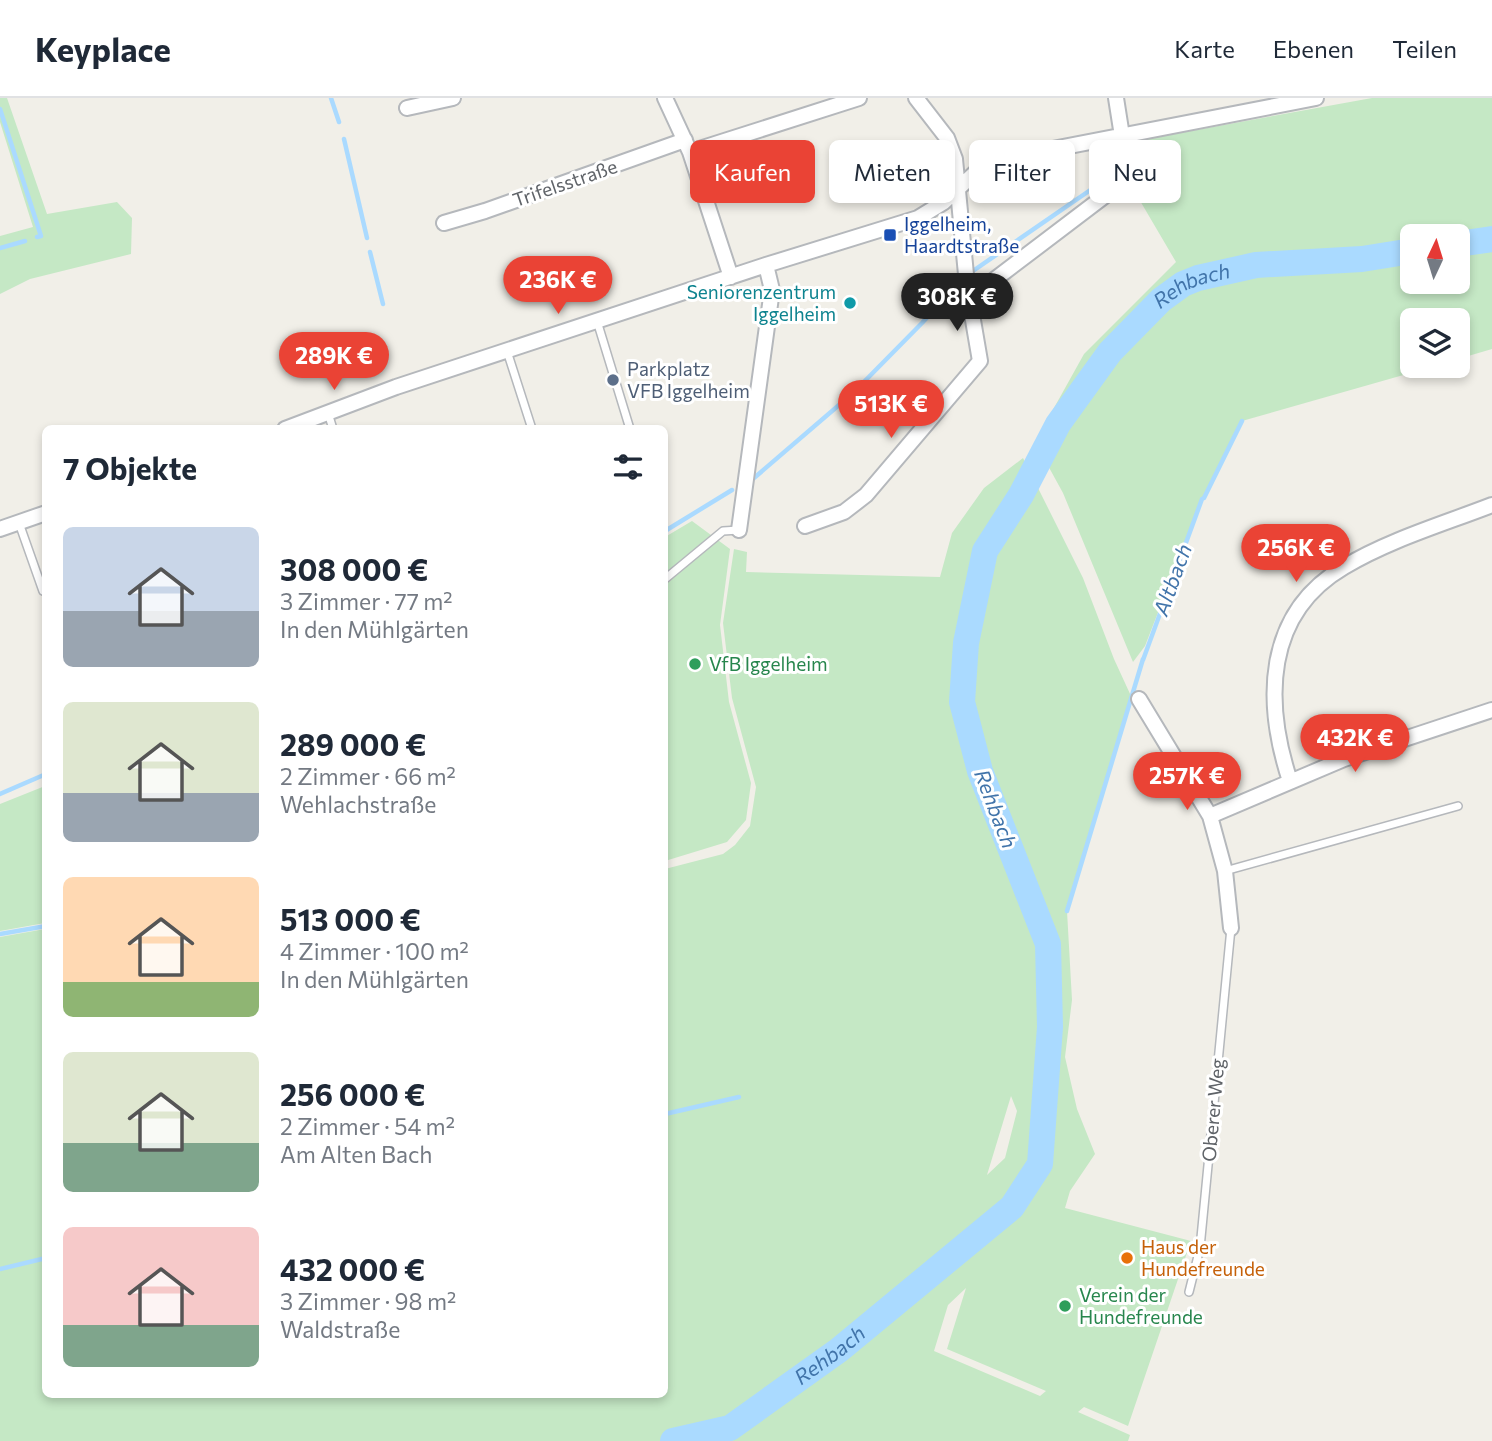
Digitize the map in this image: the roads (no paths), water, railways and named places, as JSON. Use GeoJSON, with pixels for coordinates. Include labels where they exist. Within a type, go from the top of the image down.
{"type":"FeatureCollection","features":[{"type":"Feature","properties":{"kind":"street"},"geometry":{"type":"LineString","coordinates":[[407,108],[453,98]]}},
{"type":"Feature","properties":{"kind":"street"},"geometry":{"type":"LineString","coordinates":[[666,98],[688,146],[731,277]]}},
{"type":"Feature","properties":{"kind":"street","name":"Trifelsstraße"},"geometry":{"type":"LineString","coordinates":[[444,223],[584,177],[859,98]]}},
{"type":"Feature","properties":{"kind":"street"},"geometry":{"type":"LineString","coordinates":[[805,526],[844,512],[866,495],[980,361],[967,285],[959,187],[952,147],[939,125],[916,98]]}},
{"type":"Feature","properties":{"kind":"street"},"geometry":{"type":"LineString","coordinates":[[1116,98],[1122,136]]}},
{"type":"Feature","properties":{"kind":"street"},"geometry":{"type":"LineString","coordinates":[[296,425],[396,387],[766,265],[918,218],[933,211],[977,171],[1007,158],[1316,98]]}},
{"type":"Feature","properties":{"kind":"street"},"geometry":{"type":"LineString","coordinates":[[967,285],[1091,203]]}},
{"type":"Feature","properties":{"kind":"street"},"geometry":{"type":"LineString","coordinates":[[740,530],[772,290],[766,265]]}},
{"type":"Feature","properties":{"kind":"street"},"geometry":{"type":"LineString","coordinates":[[1290,781],[1275,719],[1274,683],[1280,648],[1295,613],[1324,580],[1361,557],[1492,505]]}},
{"type":"Feature","properties":{"kind":"street"},"geometry":{"type":"LineString","coordinates":[[0,529],[42,514]]}},
{"type":"Feature","properties":{"kind":"street"},"geometry":{"type":"LineString","coordinates":[[1139,699],[1210,816],[1225,872],[1231,928]]}},
{"type":"Feature","properties":{"kind":"street"},"geometry":{"type":"LineString","coordinates":[[1210,816],[1355,755],[1492,710]]}},
{"type":"Feature","properties":{"kind":"lane"},"geometry":{"type":"LineString","coordinates":[[597,321],[629,425]]}},
{"type":"Feature","properties":{"kind":"lane"},"geometry":{"type":"LineString","coordinates":[[507,351],[531,425]]}},
{"type":"Feature","properties":{"kind":"lane"},"geometry":{"type":"LineString","coordinates":[[328,413],[332,425]]}},
{"type":"Feature","properties":{"kind":"lane"},"geometry":{"type":"LineString","coordinates":[[19,522],[42,589]]}},
{"type":"Feature","properties":{"kind":"lane"},"geometry":{"type":"LineString","coordinates":[[668,577],[723,531],[740,530]]}},
{"type":"Feature","properties":{"kind":"lane"},"geometry":{"type":"LineString","coordinates":[[1225,872],[1458,806]]}},
{"type":"Feature","properties":{"kind":"lane","name":"Oberer Weg"},"geometry":{"type":"LineString","coordinates":[[1189,1292],[1200,1248],[1231,928]]}},
{"type":"Feature","properties":{"kind":"waterway"},"geometry":{"type":"LineString","coordinates":[[331,98],[339,122]]}},
{"type":"Feature","properties":{"kind":"waterway"},"geometry":{"type":"LineString","coordinates":[[0,109],[41,236],[37,237]]}},
{"type":"Feature","properties":{"kind":"waterway"},"geometry":{"type":"LineString","coordinates":[[344,139],[367,238]]}},
{"type":"Feature","properties":{"kind":"waterway"},"geometry":{"type":"LineString","coordinates":[[970,273],[1089,191]]}},
{"type":"Feature","properties":{"kind":"waterway","name":"Rehbach"},"geometry":{"type":"LineString","coordinates":[[1470,242],[1492,239]]}},
{"type":"Feature","properties":{"kind":"waterway"},"geometry":{"type":"LineString","coordinates":[[0,248],[25,241]]}},
{"type":"Feature","properties":{"kind":"waterway"},"geometry":{"type":"LineString","coordinates":[[370,252],[383,304]]}},
{"type":"Feature","properties":{"kind":"waterway","name":"Rehbach"},"geometry":{"type":"LineString","coordinates":[[673,1441],[730,1428],[839,1350],[1012,1207],[1040,1164],[1050,1027],[1048,944],[980,771],[962,702],[966,643],[985,551],[1021,495],[1058,424],[1110,352],[1161,300],[1183,284],[1256,265],[1362,259],[1400,253]]}},
{"type":"Feature","properties":{"kind":"waterway"},"geometry":{"type":"LineString","coordinates":[[754,478],[853,393],[963,278]]}},
{"type":"Feature","properties":{"kind":"waterway","name":"Altbach"},"geometry":{"type":"LineString","coordinates":[[1204,498],[1242,421]]}},
{"type":"Feature","properties":{"kind":"waterway"},"geometry":{"type":"LineString","coordinates":[[668,529],[732,490]]}},
{"type":"Feature","properties":{"kind":"waterway","name":"Altbach"},"geometry":{"type":"LineString","coordinates":[[1143,660],[1202,499]]}},
{"type":"Feature","properties":{"kind":"waterway","name":"Altbach"},"geometry":{"type":"LineString","coordinates":[[1067,911],[1143,659]]}},
{"type":"Feature","properties":{"kind":"waterway"},"geometry":{"type":"LineString","coordinates":[[0,794],[42,776]]}},
{"type":"Feature","properties":{"kind":"waterway"},"geometry":{"type":"LineString","coordinates":[[0,934],[42,927]]}},
{"type":"Feature","properties":{"kind":"waterway"},"geometry":{"type":"LineString","coordinates":[[668,1113],[739,1097]]}},
{"type":"Feature","properties":{"kind":"waterway"},"geometry":{"type":"LineString","coordinates":[[0,1269],[42,1259]]}},
{"type":"Feature","properties":{"kind":"place","name":"Iggelheim, Haardtstraße"},"geometry":{"type":"Point","coordinates":[890,235]}},
{"type":"Feature","properties":{"kind":"place","name":"Seniorenzentrum Iggelheim"},"geometry":{"type":"Point","coordinates":[850,303]}},
{"type":"Feature","properties":{"kind":"place","name":"Parkplatz VFB Iggelheim"},"geometry":{"type":"Point","coordinates":[613,380]}},
{"type":"Feature","properties":{"kind":"place","name":"VfB Iggelheim"},"geometry":{"type":"Point","coordinates":[695,664]}},
{"type":"Feature","properties":{"kind":"place","name":"Haus der Hundefreunde"},"geometry":{"type":"Point","coordinates":[1127,1258]}},
{"type":"Feature","properties":{"kind":"place","name":"Verein der Hundefreunde"},"geometry":{"type":"Point","coordinates":[1065,1306]}}]}
